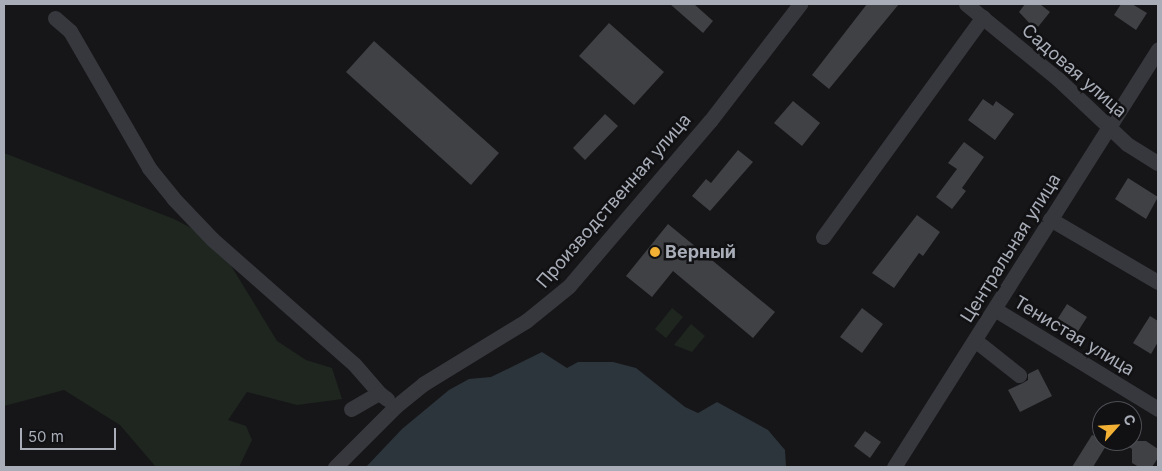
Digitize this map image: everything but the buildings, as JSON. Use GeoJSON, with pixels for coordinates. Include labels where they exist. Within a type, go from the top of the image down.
{"type":"FeatureCollection","features":[{"type":"Feature","properties":{"kind":"street","name":"Производственная улица"},"geometry":{"type":"LineString","coordinates":[[335,467],[396,406],[450,365],[526,320],[569,286],[710,121],[800,4]]}},
{"type":"Feature","properties":{"kind":"street","name":"Садовая улица"},"geometry":{"type":"LineString","coordinates":[[966,4],[1109,125],[1127,144],[1158,163]]}},
{"type":"Feature","properties":{"kind":"street"},"geometry":{"type":"LineString","coordinates":[[823,237],[983,17]]}},
{"type":"Feature","properties":{"kind":"street"},"geometry":{"type":"LineString","coordinates":[[55,18],[70,31],[149,168],[173,198],[212,239],[354,364],[379,393],[396,406]]}},
{"type":"Feature","properties":{"kind":"street","name":"Центральная улица"},"geometry":{"type":"LineString","coordinates":[[894,467],[996,310],[1050,219],[1158,48]]}},
{"type":"Feature","properties":{"kind":"street"},"geometry":{"type":"LineString","coordinates":[[1050,219],[1158,282]]}},
{"type":"Feature","properties":{"kind":"street","name":"Тенистая улица"},"geometry":{"type":"LineString","coordinates":[[996,310],[1158,409]]}},
{"type":"Feature","properties":{"kind":"street"},"geometry":{"type":"LineString","coordinates":[[976,341],[1019,375]]}},
{"type":"Feature","properties":{"kind":"street"},"geometry":{"type":"LineString","coordinates":[[351,409],[379,393]]}},
{"type":"Feature","properties":{"kind":"shaded area"},"geometry":{"type":"Polygon","coordinates":[[[4,153],[174,219],[216,241],[277,341],[306,360],[332,368],[342,399],[297,405],[247,392],[228,420],[246,426],[252,440],[239,467],[156,467],[120,425],[64,390],[4,406],[4,153]]]}},
{"type":"Feature","properties":{"kind":"shaded area"},"geometry":{"type":"Polygon","coordinates":[[[672,308],[683,317],[666,338],[655,329],[672,308]]]}},
{"type":"Feature","properties":{"kind":"shaded area"},"geometry":{"type":"Polygon","coordinates":[[[691,324],[705,336],[692,352],[674,345],[691,324]]]}},
{"type":"Feature","properties":{"kind":"shaded area"},"geometry":{"type":"Polygon","coordinates":[[[542,352],[567,368],[578,362],[613,362],[636,368],[685,407],[698,413],[717,402],[768,430],[785,450],[786,467],[366,467],[402,429],[449,390],[469,379],[491,377],[542,352]]]}},
{"type":"Feature","properties":{"kind":"place","name":"Верный"},"geometry":{"type":"Point","coordinates":[655,252]}}]}
